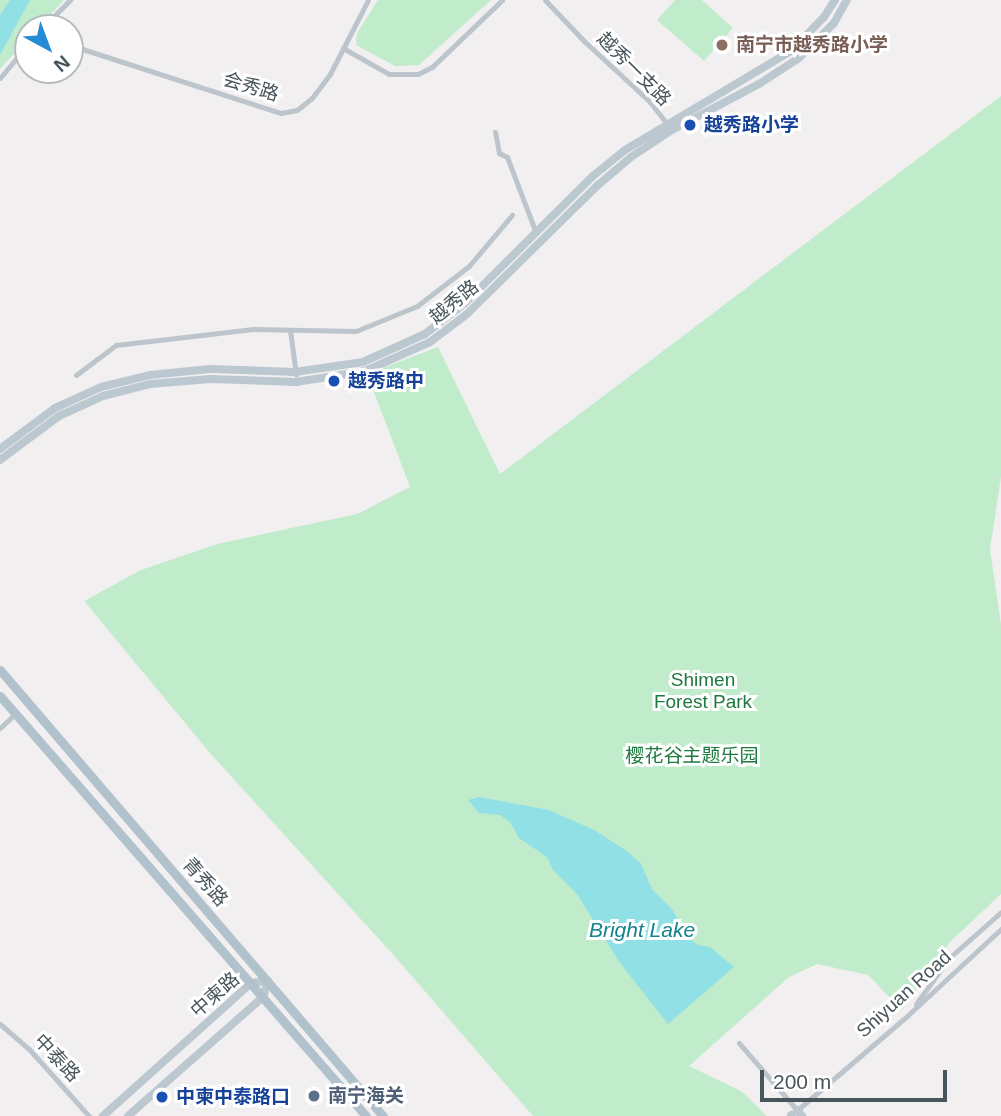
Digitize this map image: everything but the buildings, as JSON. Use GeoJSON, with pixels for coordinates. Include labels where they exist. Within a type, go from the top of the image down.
{"type":"FeatureCollection","features":[{"type":"Feature","properties":{"kind":"main road","name":"越秀路"},"geometry":{"type":"LineString","coordinates":[[0,460],[59,416],[103,396],[150,384],[210,379],[296,377],[365,370],[430,342],[467,314],[598,185],[669,127],[791,51],[824,18],[835,0]]}},
{"type":"Feature","properties":{"kind":"main road","name":"越秀路"},"geometry":{"type":"LineString","coordinates":[[0,449],[55,408],[101,387],[150,375],[209,369],[296,377],[363,362],[425,334],[465,303],[593,176],[625,150],[759,84],[799,58],[834,23],[847,0]]}},
{"type":"Feature","properties":{"kind":"main road","name":"青秀路"},"geometry":{"type":"LineString","coordinates":[[0,670],[383,1116]]}},
{"type":"Feature","properties":{"kind":"main road","name":"青秀路"},"geometry":{"type":"LineString","coordinates":[[0,696],[366,1116]]}},
{"type":"Feature","properties":{"kind":"main road","name":"中柬路"},"geometry":{"type":"LineString","coordinates":[[103,1116],[251,983],[268,981],[263,997],[128,1116]]}},
{"type":"Feature","properties":{"kind":"street"},"geometry":{"type":"LineString","coordinates":[[56,14],[70,0]]}},
{"type":"Feature","properties":{"kind":"street","name":"会秀路"},"geometry":{"type":"LineString","coordinates":[[84,50],[281,113],[297,110],[312,98],[330,74],[368,0]]}},
{"type":"Feature","properties":{"kind":"street"},"geometry":{"type":"LineString","coordinates":[[343,48],[389,74],[418,74],[432,67],[502,0]]}},
{"type":"Feature","properties":{"kind":"street","name":"越秀一支路"},"geometry":{"type":"LineString","coordinates":[[545,0],[584,41],[650,102],[669,127]]}},
{"type":"Feature","properties":{"kind":"street"},"geometry":{"type":"LineString","coordinates":[[0,78],[14,61]]}},
{"type":"Feature","properties":{"kind":"street"},"geometry":{"type":"LineString","coordinates":[[495,132],[499,153],[507,157],[537,233]]}},
{"type":"Feature","properties":{"kind":"street"},"geometry":{"type":"LineString","coordinates":[[76,375],[116,345],[253,329],[356,331],[417,306],[470,266],[512,215]]}},
{"type":"Feature","properties":{"kind":"street"},"geometry":{"type":"LineString","coordinates":[[290,330],[296,377]]}},
{"type":"Feature","properties":{"kind":"street"},"geometry":{"type":"LineString","coordinates":[[0,728],[15,714]]}},
{"type":"Feature","properties":{"kind":"street"},"geometry":{"type":"LineString","coordinates":[[908,1015],[949,958],[1001,912]]}},
{"type":"Feature","properties":{"kind":"street","name":"Shiyuan Road"},"geometry":{"type":"LineString","coordinates":[[794,1115],[1001,929]]}},
{"type":"Feature","properties":{"kind":"street","name":"中泰路"},"geometry":{"type":"LineString","coordinates":[[0,1024],[29,1049],[89,1116]]}},
{"type":"Feature","properties":{"kind":"street"},"geometry":{"type":"LineString","coordinates":[[739,1042],[794,1115]]}},
{"type":"Feature","properties":{"kind":"green space"},"geometry":{"type":"Polygon","coordinates":[[[0,0],[64,0],[51,14],[14,14],[14,54],[0,69],[0,0]]]}},
{"type":"Feature","properties":{"kind":"green space"},"geometry":{"type":"Polygon","coordinates":[[[378,0],[491,0],[419,65],[395,66],[356,45],[357,33],[378,0]]]}},
{"type":"Feature","properties":{"kind":"green space"},"geometry":{"type":"Polygon","coordinates":[[[675,0],[702,0],[733,28],[704,61],[657,20],[675,0]]]}},
{"type":"Feature","properties":{"kind":"green space","name":"Shimen Forest Park"},"geometry":{"type":"Polygon","coordinates":[[[1001,96],[1001,477],[990,549],[1001,625],[1001,894],[950,942],[902,1010],[868,975],[817,964],[789,977],[689,1066],[741,1091],[767,1116],[533,1116],[397,959],[210,753],[84,601],[141,570],[217,544],[357,514],[410,487],[367,374],[438,347],[500,474],[1001,96]]]}},
{"type":"Feature","properties":{"kind":"water"},"geometry":{"type":"Polygon","coordinates":[[[10,0],[30,0],[22,14],[14,14],[14,29],[0,55],[0,15],[10,0]]]}},
{"type":"Feature","properties":{"kind":"water","name":"Bright Lake"},"geometry":{"type":"Polygon","coordinates":[[[479,797],[549,810],[594,830],[627,851],[641,864],[652,889],[672,909],[688,937],[698,945],[710,947],[734,967],[668,1024],[620,963],[577,894],[553,870],[547,857],[519,838],[510,822],[500,815],[479,813],[468,800],[479,797]]]}},
{"type":"Feature","properties":{"kind":"place","name":"南宁市越秀路小学"},"geometry":{"type":"Point","coordinates":[722,45]}},
{"type":"Feature","properties":{"kind":"place","name":"越秀路小学"},"geometry":{"type":"Point","coordinates":[690,125]}},
{"type":"Feature","properties":{"kind":"place","name":"越秀路中"},"geometry":{"type":"Point","coordinates":[334,381]}},
{"type":"Feature","properties":{"kind":"place","name":"南宁海关"},"geometry":{"type":"Point","coordinates":[314,1096]}},
{"type":"Feature","properties":{"kind":"place","name":"中柬中泰路口"},"geometry":{"type":"Point","coordinates":[162,1097]}},
{"type":"Feature","properties":{"kind":"park label","name":"樱花谷主题乐园"},"geometry":{"type":"Point","coordinates":[692,756]}}]}
